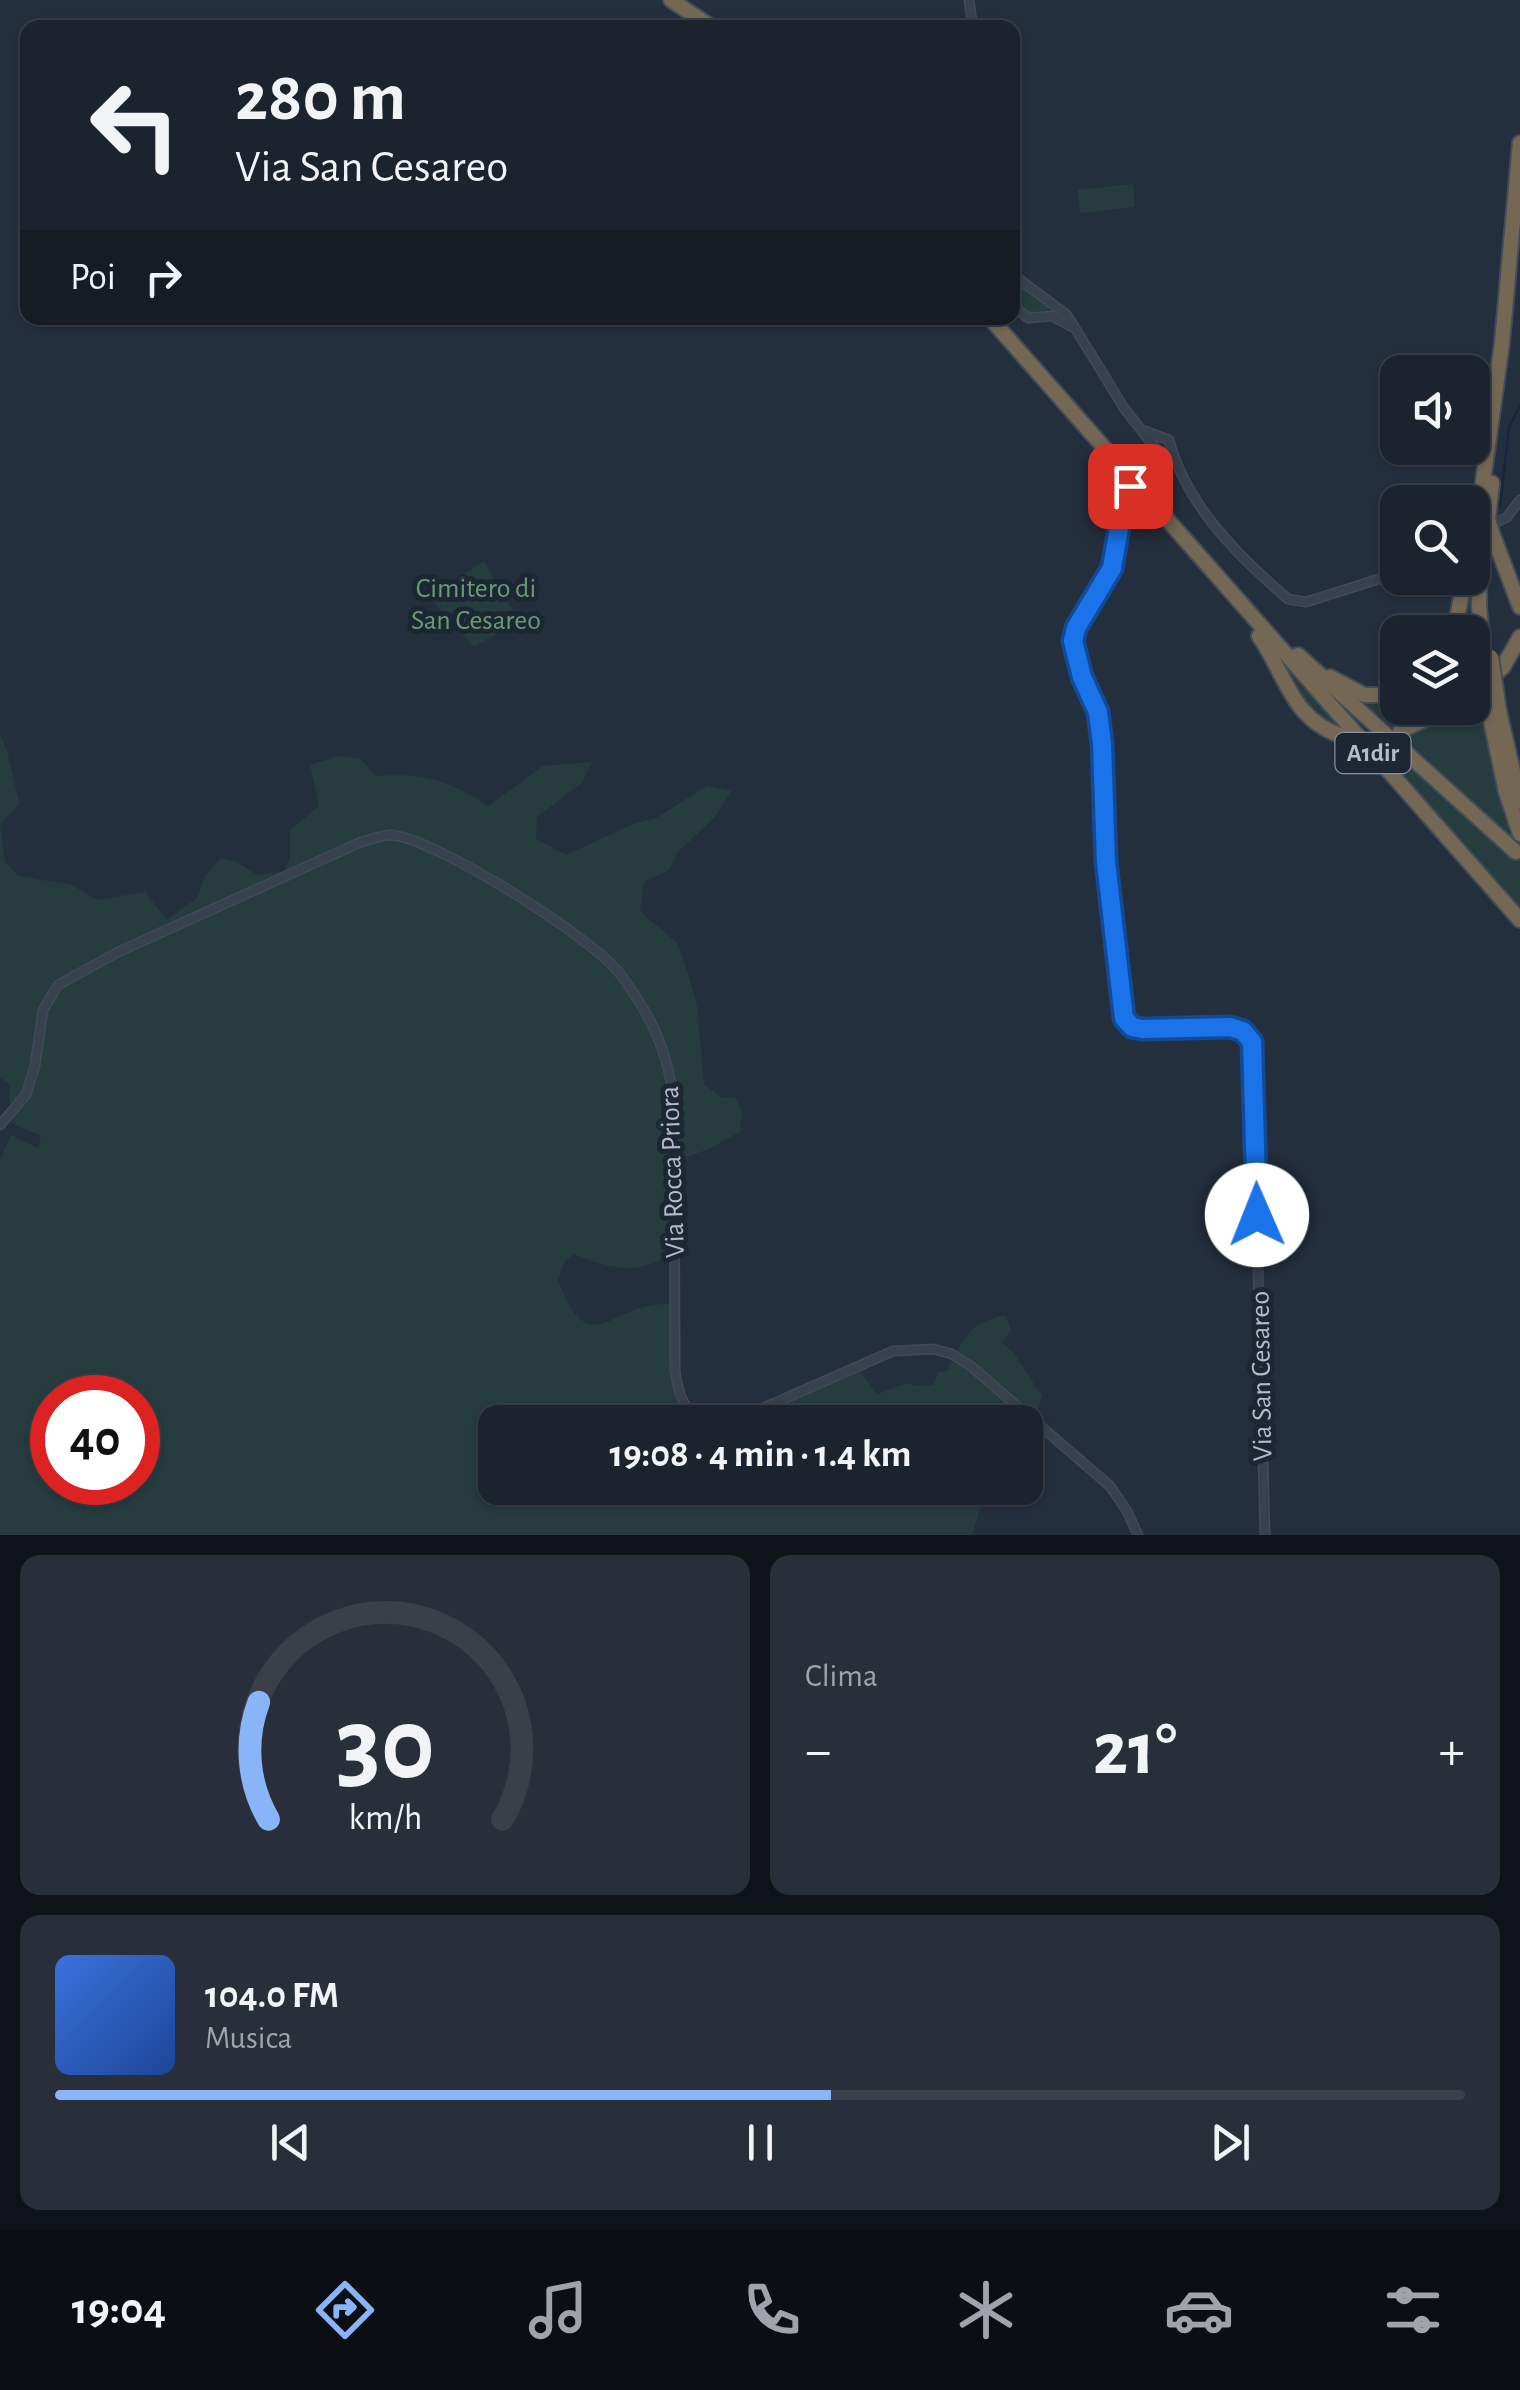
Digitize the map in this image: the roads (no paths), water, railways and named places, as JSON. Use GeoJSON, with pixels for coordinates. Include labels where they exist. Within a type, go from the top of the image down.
{"type":"FeatureCollection","features":[{"type":"Feature","properties":{"kind":"highway"},"geometry":{"type":"LineString","coordinates":[[670,0],[701,20]]}},
{"type":"Feature","properties":{"kind":"highway"},"geometry":{"type":"LineString","coordinates":[[682,0],[711,20]]}},
{"type":"Feature","properties":{"kind":"highway"},"geometry":{"type":"LineString","coordinates":[[1483,485],[1516,269],[1520,143]]}},
{"type":"Feature","properties":{"kind":"highway","name":"A1dir"},"geometry":{"type":"LineString","coordinates":[[996,325],[1520,920]]}},
{"type":"Feature","properties":{"kind":"highway","name":"A1dir"},"geometry":{"type":"LineString","coordinates":[[1004,325],[1290,647],[1516,852]]}},
{"type":"Feature","properties":{"kind":"highway"},"geometry":{"type":"LineString","coordinates":[[1490,495],[1498,398]]}},
{"type":"Feature","properties":{"kind":"highway"},"geometry":{"type":"LineString","coordinates":[[1490,525],[1520,607]]}},
{"type":"Feature","properties":{"kind":"highway"},"geometry":{"type":"LineString","coordinates":[[1226,586],[1267,648],[1297,706],[1314,723],[1342,736]]}},
{"type":"Feature","properties":{"kind":"highway"},"geometry":{"type":"LineString","coordinates":[[1479,595],[1506,792],[1520,834]]}},
{"type":"Feature","properties":{"kind":"highway"},"geometry":{"type":"LineString","coordinates":[[1488,595],[1494,711],[1520,802]]}},
{"type":"Feature","properties":{"kind":"highway"},"geometry":{"type":"LineString","coordinates":[[1490,678],[1506,663],[1520,637]]}},
{"type":"Feature","properties":{"kind":"highway"},"geometry":{"type":"LineString","coordinates":[[1290,647],[1352,690],[1380,696]]}},
{"type":"Feature","properties":{"kind":"highway"},"geometry":{"type":"LineString","coordinates":[[1400,731],[1413,725]]}},
{"type":"Feature","properties":{"kind":"street"},"geometry":{"type":"LineString","coordinates":[[1020,280],[1061,309],[1124,408],[1175,462],[1211,522],[1288,599],[1306,602],[1380,578]]}},
{"type":"Feature","properties":{"kind":"street"},"geometry":{"type":"LineString","coordinates":[[1020,312],[1028,318],[1059,318],[1075,330]]}},
{"type":"Feature","properties":{"kind":"street"},"geometry":{"type":"LineString","coordinates":[[1142,475],[1169,440],[1145,431]]}},
{"type":"Feature","properties":{"kind":"street","name":"Via San Cesareo"},"geometry":{"type":"LineString","coordinates":[[1130,486],[1124,498],[1112,568],[1074,636],[1074,648],[1098,712],[1106,862],[1125,1021],[1142,1029],[1230,1027],[1243,1031],[1252,1042],[1265,1535]]}},
{"type":"Feature","properties":{"kind":"street"},"geometry":{"type":"LineString","coordinates":[[1490,525],[1506,518],[1520,500]]}},
{"type":"Feature","properties":{"kind":"street","name":"Via Rocca Priora"},"geometry":{"type":"LineString","coordinates":[[0,1125],[26,1094],[35,1066],[43,1010],[58,985],[118,952],[324,858],[388,835],[403,838],[489,877],[596,950],[618,971],[654,1024],[668,1061],[674,1100],[675,1366],[687,1409],[709,1421],[740,1420],[893,1351],[933,1348],[972,1366],[1110,1486],[1138,1535]]}},
{"type":"Feature","properties":{"kind":"waterway"},"geometry":{"type":"LineString","coordinates":[[1500,507],[1509,427],[1520,406]]}},
{"type":"Feature","properties":{"kind":"park label","name":"Cimitero di San Cesareo"},"geometry":{"type":"Point","coordinates":[476,605]}}]}
